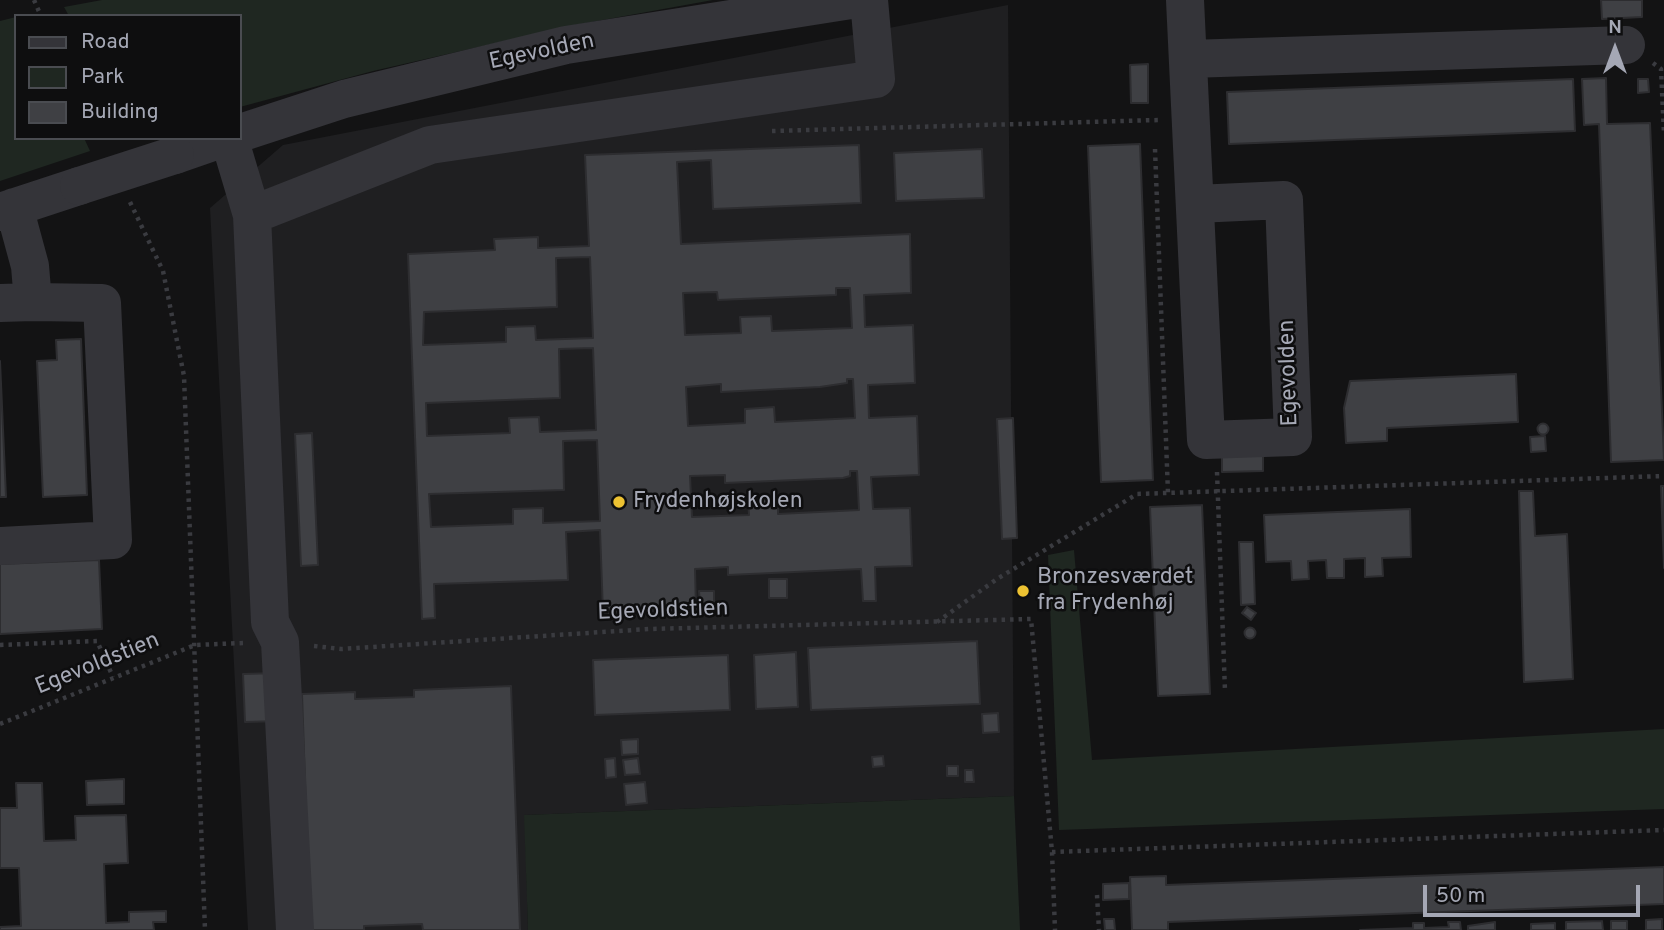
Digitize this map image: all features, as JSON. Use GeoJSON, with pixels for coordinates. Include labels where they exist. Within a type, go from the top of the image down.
{"type":"FeatureCollection","features":[{"type":"Feature","properties":{"kind":"street","name":"Egevolden"},"geometry":{"type":"LineString","coordinates":[[242,132],[344,99],[566,46],[851,0]]}},
{"type":"Feature","properties":{"kind":"street"},"geometry":{"type":"LineString","coordinates":[[252,215],[430,145],[876,79],[869,0]]}},
{"type":"Feature","properties":{"kind":"street","name":"Egevolden"},"geometry":{"type":"LineString","coordinates":[[1185,0],[1189,59],[1173,119],[1196,204],[1206,440],[1293,437],[1284,200],[1196,204]]}},
{"type":"Feature","properties":{"kind":"street"},"geometry":{"type":"LineString","coordinates":[[1189,59],[1626,45]]}},
{"type":"Feature","properties":{"kind":"street"},"geometry":{"type":"LineString","coordinates":[[0,546],[113,540],[102,303],[16,302],[30,266],[7,209],[221,140]]}},
{"type":"Feature","properties":{"kind":"street"},"geometry":{"type":"LineString","coordinates":[[228,140],[252,215],[270,622],[280,642],[295,930]]}},
{"type":"Feature","properties":{"kind":"path"},"geometry":{"type":"LineString","coordinates":[[1626,45],[1661,69],[1664,134]]}},
{"type":"Feature","properties":{"kind":"path"},"geometry":{"type":"LineString","coordinates":[[771,131],[1173,119]]}},
{"type":"Feature","properties":{"kind":"path"},"geometry":{"type":"LineString","coordinates":[[1155,134],[1173,119]]}},
{"type":"Feature","properties":{"kind":"path"},"geometry":{"type":"LineString","coordinates":[[1155,148],[1168,493]]}},
{"type":"Feature","properties":{"kind":"path"},"geometry":{"type":"LineString","coordinates":[[128,199],[163,271],[184,376],[205,930]]}},
{"type":"Feature","properties":{"kind":"path"},"geometry":{"type":"LineString","coordinates":[[936,622],[997,579],[1137,494],[1664,476]]}},
{"type":"Feature","properties":{"kind":"path"},"geometry":{"type":"LineString","coordinates":[[1218,491],[1225,691]]}},
{"type":"Feature","properties":{"kind":"path","name":"Egevoldstien"},"geometry":{"type":"LineString","coordinates":[[0,724],[195,645],[280,642],[341,649],[649,629],[1031,619],[1052,852],[1055,930]]}},
{"type":"Feature","properties":{"kind":"path"},"geometry":{"type":"LineString","coordinates":[[0,645],[97,641],[113,677]]}},
{"type":"Feature","properties":{"kind":"path"},"geometry":{"type":"LineString","coordinates":[[1052,852],[1664,830]]}},
{"type":"Feature","properties":{"kind":"path"},"geometry":{"type":"LineString","coordinates":[[1097,895],[1099,930]]}},
{"type":"Feature","properties":{"kind":"shaded area","name":"Frydenhøjskolen"},"geometry":{"type":"Polygon","coordinates":[[[1008,5],[1014,796],[525,815],[528,930],[248,930],[210,208],[283,145],[1008,5]]]}},
{"type":"Feature","properties":{"kind":"green space"},"geometry":{"type":"Polygon","coordinates":[[[102,0],[713,0],[575,25],[373,71],[242,106],[242,14],[68,14],[64,7],[102,0]]]}},
{"type":"Feature","properties":{"kind":"green space"},"geometry":{"type":"Polygon","coordinates":[[[14,18],[14,140],[85,140],[90,151],[0,181],[0,21],[14,18]]]}},
{"type":"Feature","properties":{"kind":"green space"},"geometry":{"type":"Polygon","coordinates":[[[1074,550],[1092,760],[1664,729],[1664,809],[1059,830],[1048,555],[1074,550]]]}},
{"type":"Feature","properties":{"kind":"green space"},"geometry":{"type":"Polygon","coordinates":[[[1014,796],[1020,930],[528,930],[524,815],[1014,796]]]}},
{"type":"Feature","properties":{"kind":"building"},"geometry":{"type":"Polygon","coordinates":[[[1601,0],[1642,0],[1642,17],[1602,19],[1601,0]]]}},
{"type":"Feature","properties":{"kind":"building"},"geometry":{"type":"Polygon","coordinates":[[[1148,64],[1148,103],[1131,103],[1130,65],[1148,64]]]}},
{"type":"Feature","properties":{"kind":"building"},"geometry":{"type":"Polygon","coordinates":[[[1606,78],[1607,124],[1650,123],[1664,460],[1611,462],[1599,124],[1584,125],[1582,79],[1606,78]]]}},
{"type":"Feature","properties":{"kind":"building"},"geometry":{"type":"Polygon","coordinates":[[[1573,79],[1575,131],[1229,144],[1227,92],[1573,79]]]}},
{"type":"Feature","properties":{"kind":"building"},"geometry":{"type":"Polygon","coordinates":[[[1638,79],[1648,79],[1649,92],[1638,93],[1638,79]]]}},
{"type":"Feature","properties":{"kind":"building"},"geometry":{"type":"Polygon","coordinates":[[[1140,144],[1153,480],[1101,482],[1088,146],[1140,144]]]}},
{"type":"Feature","properties":{"kind":"building"},"geometry":{"type":"Polygon","coordinates":[[[859,145],[861,203],[713,209],[711,160],[677,162],[681,244],[910,234],[911,293],[864,295],[865,327],[913,325],[915,383],[868,385],[869,418],[917,416],[919,475],[871,477],[873,509],[910,508],[912,566],[875,567],[876,601],[863,601],[861,569],[728,575],[728,567],[695,569],[696,609],[603,613],[600,530],[566,532],[568,580],[434,584],[435,618],[422,619],[408,254],[495,250],[494,239],[538,237],[538,248],[589,246],[585,155],[859,145]],[[590,257],[556,258],[557,307],[424,312],[423,345],[506,342],[506,327],[535,326],[536,340],[593,338],[590,257]],[[836,288],[836,295],[718,300],[717,292],[683,293],[685,335],[741,333],[740,317],[771,316],[772,331],[852,328],[850,288],[836,288]],[[593,348],[559,349],[560,398],[426,403],[427,436],[510,433],[509,418],[539,417],[540,432],[596,430],[593,348]],[[847,379],[847,383],[721,392],[721,384],[686,387],[688,426],[745,423],[745,409],[774,407],[775,422],[855,418],[853,379],[847,379]],[[597,440],[563,441],[564,490],[429,494],[431,527],[513,524],[513,509],[543,508],[543,523],[600,521],[597,440]],[[850,471],[850,476],[725,483],[725,475],[690,476],[692,517],[749,515],[748,500],[778,499],[778,514],[859,510],[857,471],[850,471]]]}},
{"type":"Feature","properties":{"kind":"building"},"geometry":{"type":"Polygon","coordinates":[[[982,149],[984,198],[896,201],[894,153],[982,149]]]}},
{"type":"Feature","properties":{"kind":"building"},"geometry":{"type":"Polygon","coordinates":[[[81,339],[87,495],[43,497],[37,361],[57,360],[56,340],[81,339]]]}},
{"type":"Feature","properties":{"kind":"building"},"geometry":{"type":"Polygon","coordinates":[[[0,361],[6,497],[0,497],[0,361]]]}},
{"type":"Feature","properties":{"kind":"building"},"geometry":{"type":"Polygon","coordinates":[[[1516,374],[1518,422],[1387,428],[1387,441],[1346,443],[1344,408],[1350,381],[1516,374]]]}},
{"type":"Feature","properties":{"kind":"building"},"geometry":{"type":"Polygon","coordinates":[[[1013,418],[1017,538],[1002,539],[997,419],[1013,418]]]}},
{"type":"Feature","properties":{"kind":"building"},"geometry":{"type":"Polygon","coordinates":[[[1543,423],[1549,429],[1543,435],[1537,429],[1543,423]]]}},
{"type":"Feature","properties":{"kind":"building"},"geometry":{"type":"Polygon","coordinates":[[[312,433],[318,565],[301,566],[295,434],[312,433]]]}},
{"type":"Feature","properties":{"kind":"building"},"geometry":{"type":"Polygon","coordinates":[[[1545,436],[1546,451],[1531,452],[1530,437],[1545,436]]]}},
{"type":"Feature","properties":{"kind":"building"},"geometry":{"type":"Polygon","coordinates":[[[1222,453],[1263,453],[1263,471],[1222,472],[1222,453]]]}},
{"type":"Feature","properties":{"kind":"building"},"geometry":{"type":"Polygon","coordinates":[[[1661,486],[1664,486],[1664,568],[1661,486]]]}},
{"type":"Feature","properties":{"kind":"building"},"geometry":{"type":"Polygon","coordinates":[[[1519,491],[1533,491],[1535,536],[1567,534],[1573,679],[1524,682],[1519,491]]]}},
{"type":"Feature","properties":{"kind":"building"},"geometry":{"type":"Polygon","coordinates":[[[1202,505],[1210,694],[1158,696],[1150,507],[1202,505]]]}},
{"type":"Feature","properties":{"kind":"building"},"geometry":{"type":"Polygon","coordinates":[[[1410,509],[1411,557],[1382,558],[1383,576],[1365,577],[1365,558],[1344,559],[1344,578],[1327,578],[1326,560],[1308,561],[1309,579],[1292,580],[1291,561],[1266,562],[1264,515],[1410,509]]]}},
{"type":"Feature","properties":{"kind":"building"},"geometry":{"type":"Polygon","coordinates":[[[1239,542],[1253,542],[1255,604],[1241,605],[1239,542]]]}},
{"type":"Feature","properties":{"kind":"building"},"geometry":{"type":"Polygon","coordinates":[[[99,560],[102,629],[0,634],[0,564],[99,560]]]}},
{"type":"Feature","properties":{"kind":"building"},"geometry":{"type":"Polygon","coordinates":[[[769,579],[787,579],[787,598],[769,598],[769,579]]]}},
{"type":"Feature","properties":{"kind":"building"},"geometry":{"type":"Polygon","coordinates":[[[699,591],[714,591],[714,602],[700,603],[699,591]]]}},
{"type":"Feature","properties":{"kind":"building"},"geometry":{"type":"Polygon","coordinates":[[[1247,607],[1256,613],[1251,620],[1242,613],[1247,607]]]}},
{"type":"Feature","properties":{"kind":"building"},"geometry":{"type":"Polygon","coordinates":[[[1250,627],[1256,633],[1250,639],[1244,633],[1250,627]]]}},
{"type":"Feature","properties":{"kind":"building"},"geometry":{"type":"Polygon","coordinates":[[[977,641],[980,704],[811,710],[808,648],[977,641]]]}},
{"type":"Feature","properties":{"kind":"building"},"geometry":{"type":"Polygon","coordinates":[[[796,652],[798,707],[756,709],[754,655],[796,652]]]}},
{"type":"Feature","properties":{"kind":"building"},"geometry":{"type":"Polygon","coordinates":[[[728,655],[730,710],[595,715],[593,660],[728,655]]]}},
{"type":"Feature","properties":{"kind":"building"},"geometry":{"type":"Polygon","coordinates":[[[278,673],[280,721],[245,722],[243,674],[278,673]]]}},
{"type":"Feature","properties":{"kind":"building"},"geometry":{"type":"Polygon","coordinates":[[[511,686],[520,930],[423,930],[422,924],[364,926],[364,930],[310,930],[302,694],[355,692],[355,699],[414,697],[414,690],[511,686]]]}},
{"type":"Feature","properties":{"kind":"building"},"geometry":{"type":"Polygon","coordinates":[[[998,713],[999,732],[983,733],[982,714],[998,713]]]}},
{"type":"Feature","properties":{"kind":"building"},"geometry":{"type":"Polygon","coordinates":[[[638,739],[638,754],[622,755],[621,740],[638,739]]]}},
{"type":"Feature","properties":{"kind":"building"},"geometry":{"type":"Polygon","coordinates":[[[883,756],[884,766],[873,767],[872,757],[883,756]]]}},
{"type":"Feature","properties":{"kind":"building"},"geometry":{"type":"Polygon","coordinates":[[[615,758],[616,777],[606,778],[605,759],[615,758]]]}},
{"type":"Feature","properties":{"kind":"building"},"geometry":{"type":"Polygon","coordinates":[[[638,758],[640,774],[625,775],[623,760],[638,758]]]}},
{"type":"Feature","properties":{"kind":"building"},"geometry":{"type":"Polygon","coordinates":[[[947,766],[958,766],[958,776],[947,776],[947,766]]]}},
{"type":"Feature","properties":{"kind":"building"},"geometry":{"type":"Polygon","coordinates":[[[965,770],[973,770],[974,782],[965,782],[965,770]]]}},
{"type":"Feature","properties":{"kind":"building"},"geometry":{"type":"Polygon","coordinates":[[[124,779],[124,804],[87,805],[86,781],[124,779]]]}},
{"type":"Feature","properties":{"kind":"building"},"geometry":{"type":"Polygon","coordinates":[[[645,782],[647,803],[626,805],[624,784],[645,782]]]}},
{"type":"Feature","properties":{"kind":"building"},"geometry":{"type":"Polygon","coordinates":[[[16,783],[42,783],[44,841],[76,840],[75,816],[126,815],[128,863],[104,864],[106,923],[129,922],[129,912],[166,911],[166,922],[153,922],[154,930],[0,930],[0,927],[21,926],[19,868],[0,868],[0,808],[17,808],[16,783]]]}},
{"type":"Feature","properties":{"kind":"building"},"geometry":{"type":"Polygon","coordinates":[[[1664,867],[1664,904],[1168,922],[1168,930],[1132,930],[1130,877],[1166,876],[1166,885],[1664,867]]]}},
{"type":"Feature","properties":{"kind":"building"},"geometry":{"type":"Polygon","coordinates":[[[1129,883],[1129,899],[1103,900],[1103,884],[1129,883]]]}},
{"type":"Feature","properties":{"kind":"building"},"geometry":{"type":"Polygon","coordinates":[[[1104,919],[1114,919],[1115,930],[1105,930],[1104,919]]]}},
{"type":"Feature","properties":{"kind":"building"},"geometry":{"type":"Polygon","coordinates":[[[1662,919],[1662,930],[1646,930],[1646,920],[1662,919]]]}},
{"type":"Feature","properties":{"kind":"building"},"geometry":{"type":"Polygon","coordinates":[[[1602,921],[1603,930],[1566,930],[1566,922],[1602,921]]]}},
{"type":"Feature","properties":{"kind":"building"},"geometry":{"type":"Polygon","coordinates":[[[1611,921],[1627,921],[1627,930],[1611,930],[1611,921]]]}},
{"type":"Feature","properties":{"kind":"building"},"geometry":{"type":"Polygon","coordinates":[[[1448,922],[1460,922],[1461,930],[1360,930],[1413,928],[1413,923],[1424,923],[1424,928],[1449,927],[1448,922]]]}},
{"type":"Feature","properties":{"kind":"building"},"geometry":{"type":"Polygon","coordinates":[[[1495,922],[1495,930],[1468,930],[1468,926],[1495,922]]]}},
{"type":"Feature","properties":{"kind":"building"},"geometry":{"type":"Polygon","coordinates":[[[1555,923],[1555,930],[1531,930],[1531,924],[1555,923]]]}},
{"type":"Feature","properties":{"kind":"place","name":"Frydenhøjskolen"},"geometry":{"type":"Point","coordinates":[619,502]}},
{"type":"Feature","properties":{"kind":"place","name":"Bronzesværdet fra Frydenhøj"},"geometry":{"type":"Point","coordinates":[1023,591]}}]}
